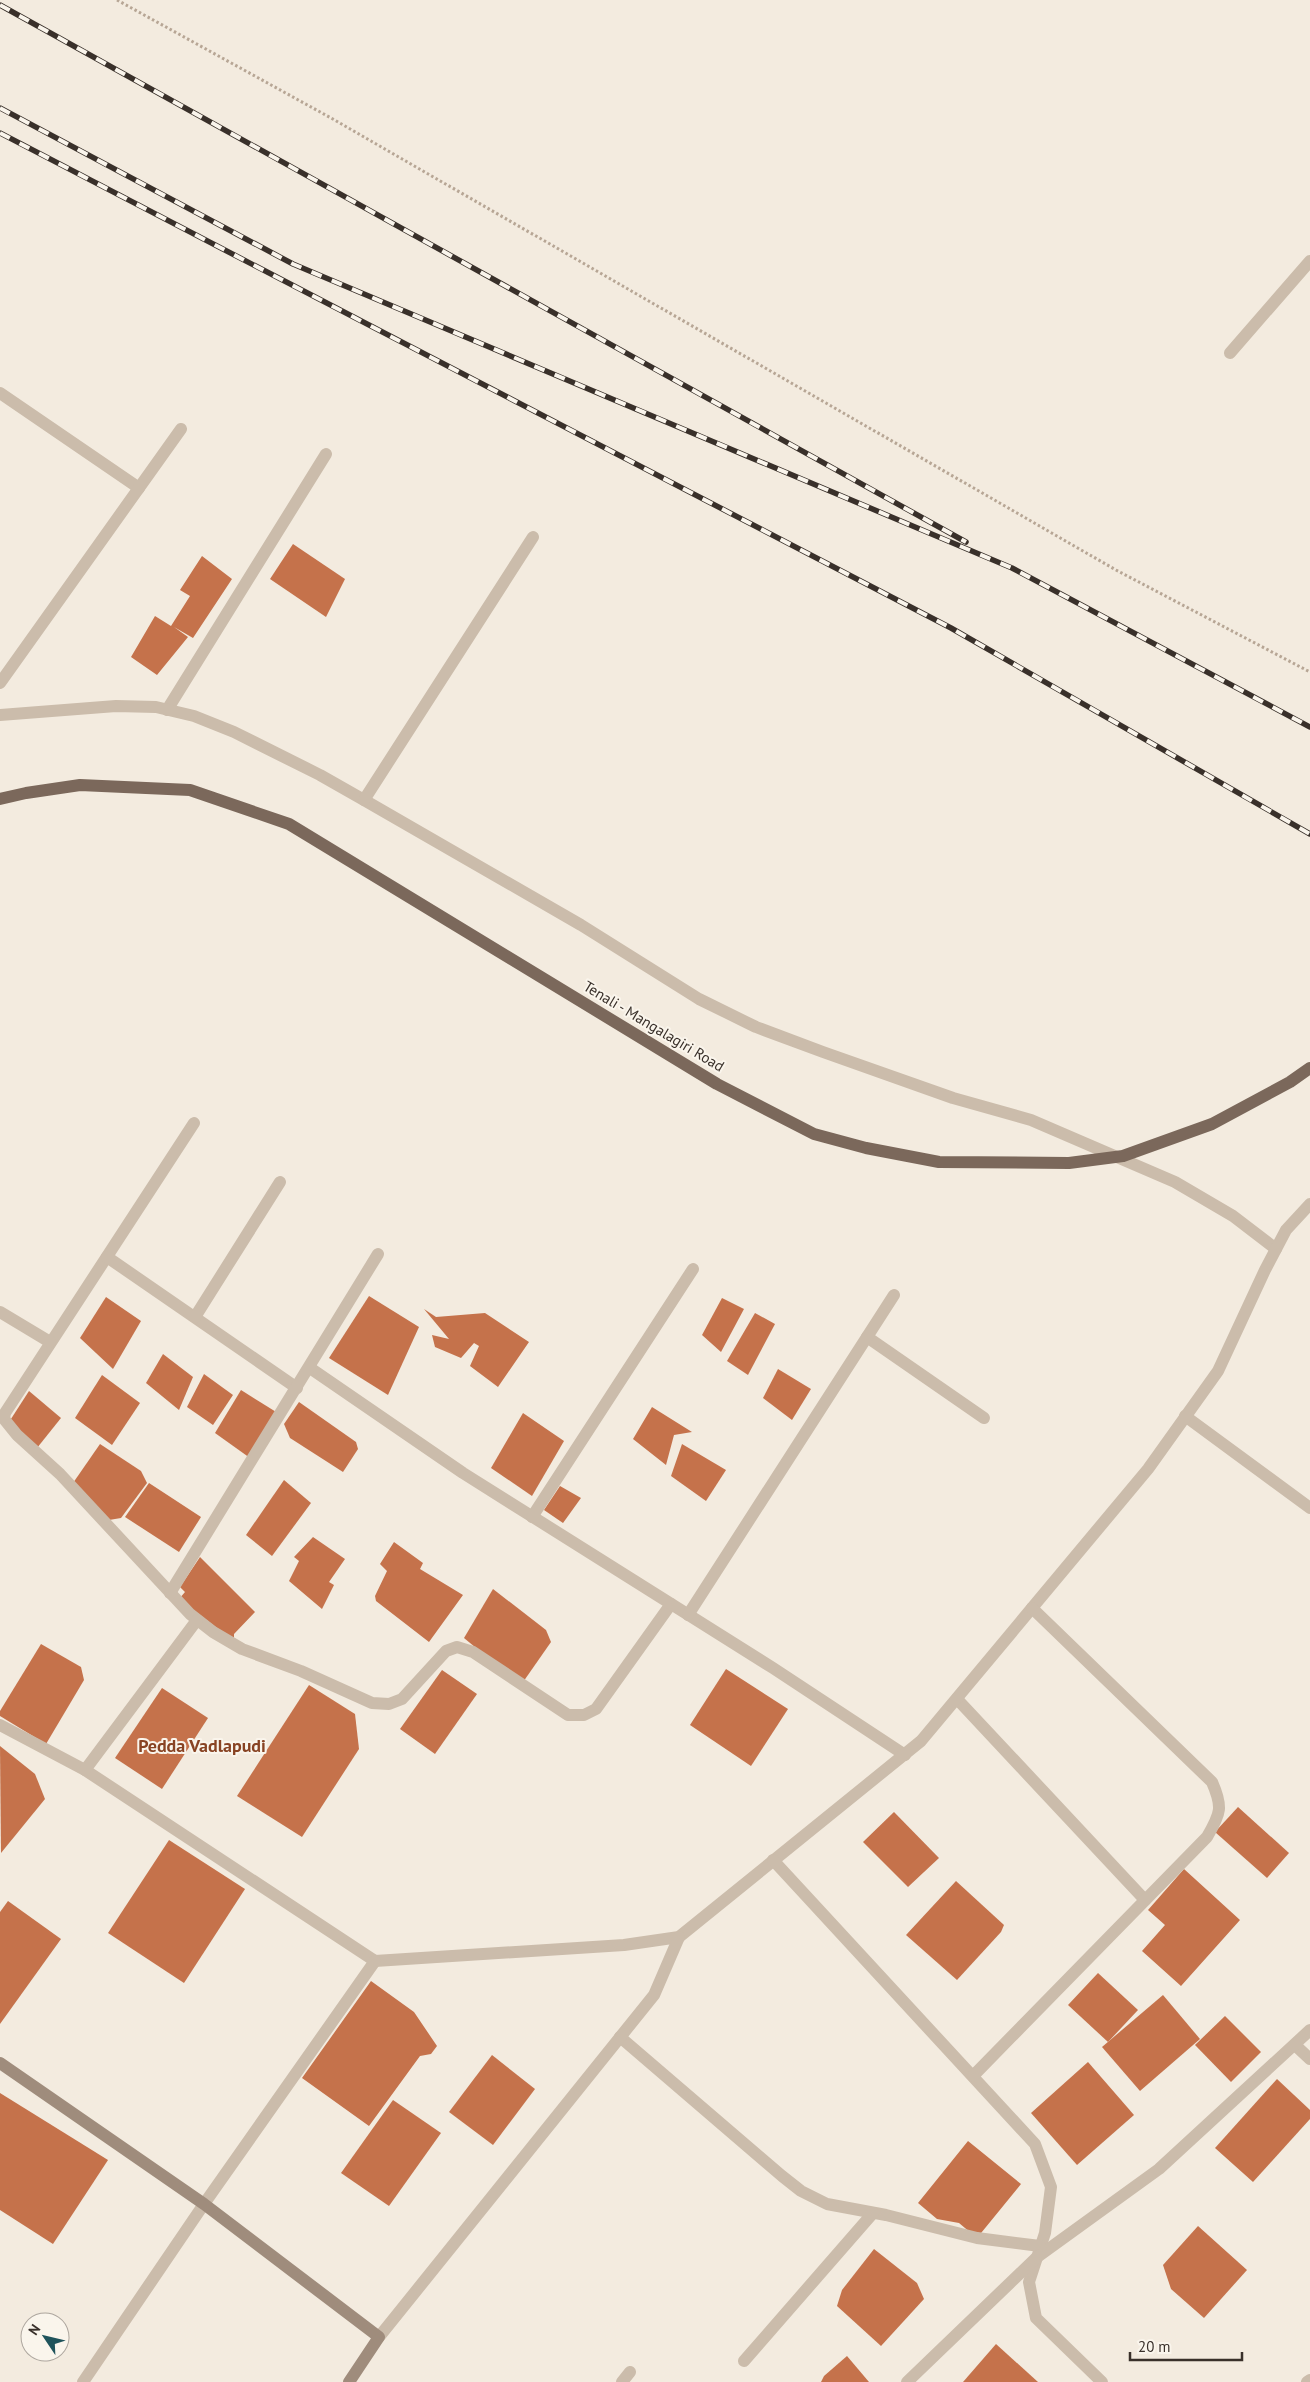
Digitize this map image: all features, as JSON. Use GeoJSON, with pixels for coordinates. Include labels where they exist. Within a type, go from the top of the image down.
{"type":"FeatureCollection","features":[{"type":"Feature","properties":{"kind":"main road","name":"Tenali - Mangalagiri Road"},"geometry":{"type":"LineString","coordinates":[[0,799],[26,792],[80,785],[190,790],[289,824],[716,1084],[814,1134],[866,1148],[939,1162],[1069,1164],[1123,1156],[1212,1124],[1290,1082],[1310,1068]]}},
{"type":"Feature","properties":{"kind":"street"},"geometry":{"type":"LineString","coordinates":[[1230,353],[1308,266]]}},
{"type":"Feature","properties":{"kind":"street"},"geometry":{"type":"LineString","coordinates":[[0,393],[139,488]]}},
{"type":"Feature","properties":{"kind":"street"},"geometry":{"type":"LineString","coordinates":[[0,683],[181,429]]}},
{"type":"Feature","properties":{"kind":"street"},"geometry":{"type":"LineString","coordinates":[[167,710],[326,454]]}},
{"type":"Feature","properties":{"kind":"street"},"geometry":{"type":"LineString","coordinates":[[364,800],[534,537]]}},
{"type":"Feature","properties":{"kind":"street"},"geometry":{"type":"LineString","coordinates":[[0,716],[116,706],[156,707],[194,716],[234,732],[320,775],[581,924],[699,999],[756,1027],[823,1052],[953,1098],[1031,1120],[1175,1182],[1233,1216],[1276,1249]]}},
{"type":"Feature","properties":{"kind":"street"},"geometry":{"type":"LineString","coordinates":[[194,1123],[50,1342],[5,1413],[4,1419],[17,1435],[60,1474],[170,1593],[197,1620],[242,1648],[301,1671],[372,1703],[389,1704],[402,1699],[446,1651],[457,1647],[473,1652],[568,1715],[584,1716],[596,1709],[671,1604]]}},
{"type":"Feature","properties":{"kind":"street"},"geometry":{"type":"LineString","coordinates":[[194,1317],[280,1182]]}},
{"type":"Feature","properties":{"kind":"street"},"geometry":{"type":"LineString","coordinates":[[349,2382],[378,2337],[654,1995],[679,1937],[921,1742],[1148,1469],[1218,1371],[1286,1230],[1310,1204]]}},
{"type":"Feature","properties":{"kind":"street"},"geometry":{"type":"LineString","coordinates":[[170,1593],[310,1368],[378,1254]]}},
{"type":"Feature","properties":{"kind":"street"},"geometry":{"type":"LineString","coordinates":[[106,1257],[297,1388]]}},
{"type":"Feature","properties":{"kind":"street"},"geometry":{"type":"LineString","coordinates":[[532,1517],[693,1268]]}},
{"type":"Feature","properties":{"kind":"street"},"geometry":{"type":"LineString","coordinates":[[688,1615],[894,1295]]}},
{"type":"Feature","properties":{"kind":"street"},"geometry":{"type":"LineString","coordinates":[[0,1312],[50,1342]]}},
{"type":"Feature","properties":{"kind":"street"},"geometry":{"type":"LineString","coordinates":[[867,1338],[984,1418]]}},
{"type":"Feature","properties":{"kind":"street"},"geometry":{"type":"LineString","coordinates":[[310,1368],[463,1473],[773,1668],[905,1755]]}},
{"type":"Feature","properties":{"kind":"street"},"geometry":{"type":"LineString","coordinates":[[1186,1416],[1310,1508]]}},
{"type":"Feature","properties":{"kind":"street"},"geometry":{"type":"LineString","coordinates":[[973,2076],[1207,1837],[1217,1821],[1221,1801],[1212,1782],[1032,1608]]}},
{"type":"Feature","properties":{"kind":"street"},"geometry":{"type":"LineString","coordinates":[[85,1770],[197,1620]]}},
{"type":"Feature","properties":{"kind":"street"},"geometry":{"type":"LineString","coordinates":[[957,1700],[1146,1900]]}},
{"type":"Feature","properties":{"kind":"street"},"geometry":{"type":"LineString","coordinates":[[0,1725],[85,1770],[376,1961],[624,1945],[679,1937]]}},
{"type":"Feature","properties":{"kind":"street"},"geometry":{"type":"LineString","coordinates":[[773,1860],[1035,2144],[1051,2188],[1045,2233],[1029,2282],[1036,2318],[1102,2382]]}},
{"type":"Feature","properties":{"kind":"street"},"geometry":{"type":"LineString","coordinates":[[83,2382],[204,2204],[376,1961]]}},
{"type":"Feature","properties":{"kind":"street"},"geometry":{"type":"LineString","coordinates":[[907,2382],[1038,2252],[1159,2169],[1310,2030]]}},
{"type":"Feature","properties":{"kind":"street"},"geometry":{"type":"LineString","coordinates":[[620,2037],[802,2191],[826,2204],[873,2213],[1038,2252]]}},
{"type":"Feature","properties":{"kind":"street"},"geometry":{"type":"LineString","coordinates":[[1295,2044],[1310,2059]]}},
{"type":"Feature","properties":{"kind":"street"},"geometry":{"type":"LineString","coordinates":[[0,2063],[204,2204],[378,2337]]}},
{"type":"Feature","properties":{"kind":"street"},"geometry":{"type":"LineString","coordinates":[[744,2361],[873,2213]]}},
{"type":"Feature","properties":{"kind":"path"},"geometry":{"type":"LineString","coordinates":[[117,0],[340,123],[1116,570],[1310,672]]}},
{"type":"Feature","properties":{"kind":"building"},"geometry":{"type":"Polygon","coordinates":[[[293,544],[345,579],[326,617],[270,579],[293,544]]]}},
{"type":"Feature","properties":{"kind":"building"},"geometry":{"type":"Polygon","coordinates":[[[202,556],[232,579],[193,638],[174,627],[188,637],[157,675],[131,657],[155,616],[171,626],[190,596],[180,590],[202,556]]]}},
{"type":"Feature","properties":{"kind":"building"},"geometry":{"type":"Polygon","coordinates":[[[369,1296],[419,1327],[388,1395],[329,1358],[369,1296]]]}},
{"type":"Feature","properties":{"kind":"building"},"geometry":{"type":"Polygon","coordinates":[[[106,1297],[141,1321],[113,1369],[80,1338],[106,1297]]]}},
{"type":"Feature","properties":{"kind":"building"},"geometry":{"type":"Polygon","coordinates":[[[722,1298],[744,1309],[721,1352],[702,1335],[722,1298]]]}},
{"type":"Feature","properties":{"kind":"building"},"geometry":{"type":"Polygon","coordinates":[[[424,1309],[436,1317],[485,1313],[529,1342],[498,1387],[470,1366],[479,1346],[474,1343],[461,1358],[435,1347],[432,1335],[449,1339],[424,1309]]]}},
{"type":"Feature","properties":{"kind":"building"},"geometry":{"type":"Polygon","coordinates":[[[755,1313],[775,1324],[748,1375],[727,1361],[755,1313]]]}},
{"type":"Feature","properties":{"kind":"building"},"geometry":{"type":"Polygon","coordinates":[[[163,1354],[193,1377],[179,1410],[146,1383],[163,1354]]]}},
{"type":"Feature","properties":{"kind":"building"},"geometry":{"type":"Polygon","coordinates":[[[778,1369],[811,1389],[792,1420],[763,1398],[778,1369]]]}},
{"type":"Feature","properties":{"kind":"building"},"geometry":{"type":"Polygon","coordinates":[[[204,1374],[233,1395],[213,1425],[187,1407],[204,1374]]]}},
{"type":"Feature","properties":{"kind":"building"},"geometry":{"type":"Polygon","coordinates":[[[102,1375],[140,1403],[112,1445],[75,1418],[102,1375]]]}},
{"type":"Feature","properties":{"kind":"building"},"geometry":{"type":"Polygon","coordinates":[[[241,1390],[281,1415],[250,1458],[215,1433],[241,1390]]]}},
{"type":"Feature","properties":{"kind":"building"},"geometry":{"type":"Polygon","coordinates":[[[29,1391],[61,1418],[37,1448],[9,1422],[29,1391]]]}},
{"type":"Feature","properties":{"kind":"building"},"geometry":{"type":"Polygon","coordinates":[[[299,1402],[356,1442],[358,1449],[343,1472],[290,1438],[284,1424],[299,1402]]]}},
{"type":"Feature","properties":{"kind":"building"},"geometry":{"type":"Polygon","coordinates":[[[652,1407],[692,1432],[674,1435],[666,1465],[633,1439],[652,1407]]]}},
{"type":"Feature","properties":{"kind":"building"},"geometry":{"type":"Polygon","coordinates":[[[523,1413],[564,1441],[532,1496],[491,1468],[523,1413]]]}},
{"type":"Feature","properties":{"kind":"building"},"geometry":{"type":"Polygon","coordinates":[[[100,1444],[141,1471],[147,1483],[121,1518],[103,1521],[73,1483],[100,1444]]]}},
{"type":"Feature","properties":{"kind":"building"},"geometry":{"type":"Polygon","coordinates":[[[682,1444],[726,1470],[706,1501],[671,1476],[682,1444]]]}},
{"type":"Feature","properties":{"kind":"building"},"geometry":{"type":"Polygon","coordinates":[[[284,1480],[311,1503],[272,1556],[246,1535],[284,1480]]]}},
{"type":"Feature","properties":{"kind":"building"},"geometry":{"type":"Polygon","coordinates":[[[149,1483],[201,1517],[179,1552],[125,1517],[149,1483]]]}},
{"type":"Feature","properties":{"kind":"building"},"geometry":{"type":"Polygon","coordinates":[[[560,1486],[581,1498],[563,1523],[544,1510],[560,1486]]]}},
{"type":"Feature","properties":{"kind":"building"},"geometry":{"type":"Polygon","coordinates":[[[313,1537],[345,1559],[329,1582],[334,1585],[322,1609],[289,1581],[299,1561],[294,1557],[313,1537]]]}},
{"type":"Feature","properties":{"kind":"building"},"geometry":{"type":"Polygon","coordinates":[[[394,1542],[423,1563],[420,1569],[463,1595],[429,1642],[376,1601],[375,1596],[387,1571],[380,1564],[394,1542]]]}},
{"type":"Feature","properties":{"kind":"building"},"geometry":{"type":"Polygon","coordinates":[[[200,1557],[255,1612],[234,1634],[234,1641],[179,1599],[185,1592],[180,1587],[200,1557]]]}},
{"type":"Feature","properties":{"kind":"building"},"geometry":{"type":"Polygon","coordinates":[[[493,1589],[546,1630],[551,1642],[521,1685],[464,1638],[493,1589]]]}},
{"type":"Feature","properties":{"kind":"building"},"geometry":{"type":"Polygon","coordinates":[[[41,1644],[81,1667],[84,1680],[46,1744],[0,1716],[0,1711],[41,1644]]]}},
{"type":"Feature","properties":{"kind":"building"},"geometry":{"type":"Polygon","coordinates":[[[726,1669],[788,1709],[751,1766],[690,1725],[726,1669]]]}},
{"type":"Feature","properties":{"kind":"building"},"geometry":{"type":"Polygon","coordinates":[[[442,1670],[477,1694],[435,1754],[400,1729],[442,1670]]]}},
{"type":"Feature","properties":{"kind":"building"},"geometry":{"type":"Polygon","coordinates":[[[309,1685],[355,1714],[359,1749],[302,1837],[237,1796],[309,1685]]]}},
{"type":"Feature","properties":{"kind":"building"},"geometry":{"type":"Polygon","coordinates":[[[162,1688],[208,1718],[162,1789],[115,1758],[162,1688]]]}},
{"type":"Feature","properties":{"kind":"building"},"geometry":{"type":"Polygon","coordinates":[[[0,1746],[35,1774],[45,1799],[1,1853],[0,1746]]]}},
{"type":"Feature","properties":{"kind":"building"},"geometry":{"type":"Polygon","coordinates":[[[1238,1807],[1289,1853],[1267,1878],[1215,1832],[1238,1807]]]}},
{"type":"Feature","properties":{"kind":"building"},"geometry":{"type":"Polygon","coordinates":[[[894,1812],[939,1858],[908,1887],[863,1842],[894,1812]]]}},
{"type":"Feature","properties":{"kind":"building"},"geometry":{"type":"Polygon","coordinates":[[[169,1840],[245,1889],[184,1983],[108,1933],[169,1840]]]}},
{"type":"Feature","properties":{"kind":"building"},"geometry":{"type":"Polygon","coordinates":[[[1184,1869],[1240,1920],[1181,1986],[1142,1951],[1165,1925],[1148,1910],[1184,1869]]]}},
{"type":"Feature","properties":{"kind":"building"},"geometry":{"type":"Polygon","coordinates":[[[956,1881],[1004,1925],[1001,1932],[957,1980],[906,1935],[956,1881]]]}},
{"type":"Feature","properties":{"kind":"building"},"geometry":{"type":"Polygon","coordinates":[[[8,1901],[61,1939],[0,2024],[0,1912],[8,1901]]]}},
{"type":"Feature","properties":{"kind":"building"},"geometry":{"type":"Polygon","coordinates":[[[1098,1973],[1138,2010],[1108,2042],[1068,2005],[1098,1973]]]}},
{"type":"Feature","properties":{"kind":"building"},"geometry":{"type":"Polygon","coordinates":[[[371,1981],[414,2012],[437,2046],[431,2054],[420,2056],[369,2126],[302,2078],[371,1981]]]}},
{"type":"Feature","properties":{"kind":"building"},"geometry":{"type":"Polygon","coordinates":[[[1163,1995],[1200,2039],[1140,2091],[1102,2047],[1163,1995]]]}},
{"type":"Feature","properties":{"kind":"building"},"geometry":{"type":"Polygon","coordinates":[[[1225,2016],[1261,2052],[1231,2082],[1195,2045],[1225,2016]]]}},
{"type":"Feature","properties":{"kind":"building"},"geometry":{"type":"Polygon","coordinates":[[[492,2055],[535,2089],[493,2145],[449,2112],[492,2055]]]}},
{"type":"Feature","properties":{"kind":"building"},"geometry":{"type":"Polygon","coordinates":[[[1088,2062],[1134,2115],[1077,2165],[1031,2113],[1088,2062]]]}},
{"type":"Feature","properties":{"kind":"building"},"geometry":{"type":"Polygon","coordinates":[[[1277,2079],[1310,2110],[1310,2119],[1253,2182],[1215,2148],[1277,2079]]]}},
{"type":"Feature","properties":{"kind":"building"},"geometry":{"type":"Polygon","coordinates":[[[0,2093],[108,2160],[53,2244],[0,2210],[0,2093]]]}},
{"type":"Feature","properties":{"kind":"building"},"geometry":{"type":"Polygon","coordinates":[[[393,2100],[441,2133],[389,2206],[341,2173],[393,2100]]]}},
{"type":"Feature","properties":{"kind":"building"},"geometry":{"type":"Polygon","coordinates":[[[968,2141],[1021,2184],[977,2238],[959,2223],[937,2219],[918,2203],[968,2141]]]}},
{"type":"Feature","properties":{"kind":"building"},"geometry":{"type":"Polygon","coordinates":[[[1198,2226],[1247,2270],[1204,2318],[1171,2289],[1163,2265],[1198,2226]]]}},
{"type":"Feature","properties":{"kind":"building"},"geometry":{"type":"Polygon","coordinates":[[[874,2249],[917,2283],[924,2299],[881,2346],[837,2306],[842,2290],[874,2249]]]}},
{"type":"Feature","properties":{"kind":"building"},"geometry":{"type":"Polygon","coordinates":[[[996,2344],[1038,2382],[963,2382],[996,2344]]]}},
{"type":"Feature","properties":{"kind":"building"},"geometry":{"type":"Polygon","coordinates":[[[847,2356],[869,2382],[821,2382],[824,2376],[847,2356]]]}},
{"type":"Feature","properties":{"kind":"railway"},"geometry":{"type":"LineString","coordinates":[[0,5],[966,542]]}},
{"type":"Feature","properties":{"kind":"railway"},"geometry":{"type":"LineString","coordinates":[[0,108],[293,264],[1012,568],[1310,727]]}},
{"type":"Feature","properties":{"kind":"railway"},"geometry":{"type":"LineString","coordinates":[[0,133],[951,628],[1310,834]]}},
{"type":"Feature","properties":{"kind":"district","name":"Pedda Vadlapudi"},"geometry":{"type":"Point","coordinates":[202,1745]}}]}
